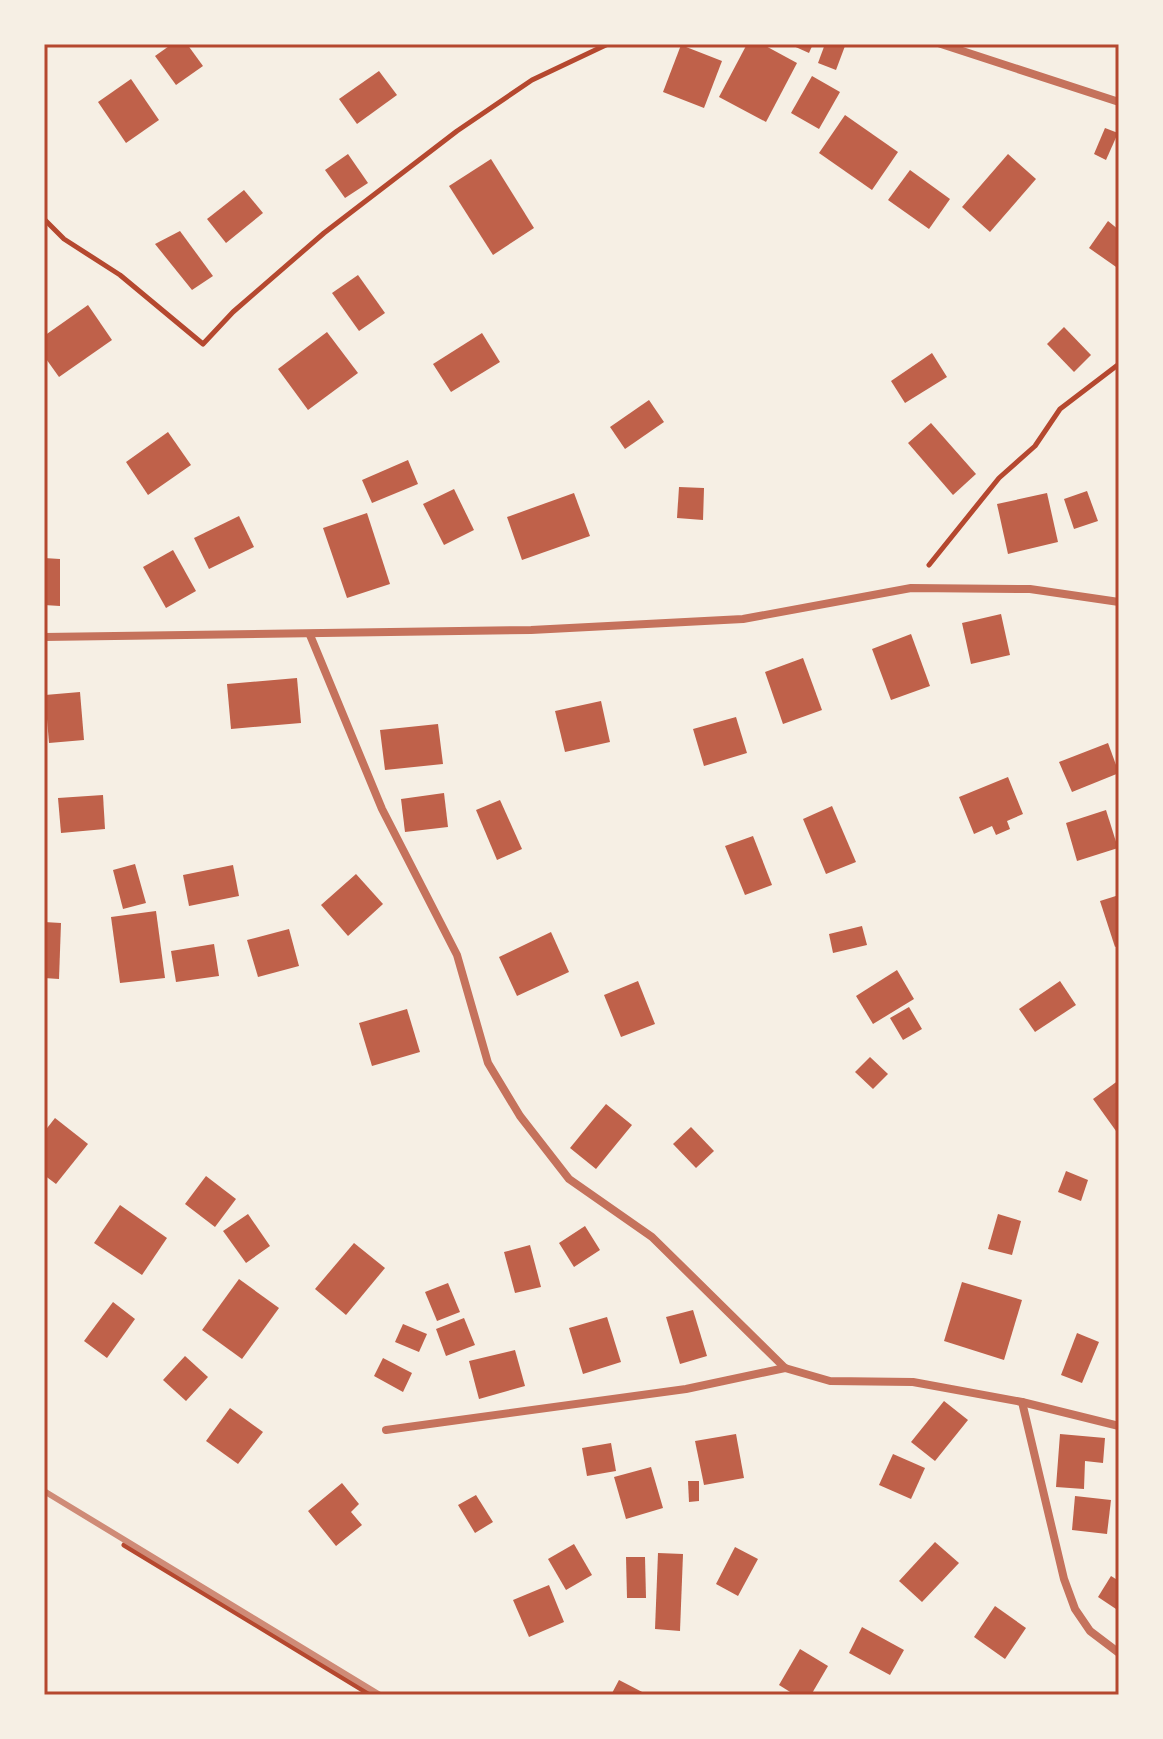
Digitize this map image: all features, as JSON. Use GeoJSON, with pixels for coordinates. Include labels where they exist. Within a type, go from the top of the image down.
{"type":"FeatureCollection","features":[{"type":"Feature","properties":{"kind":"street"},"geometry":{"type":"LineString","coordinates":[[941,44],[1119,102]]}},
{"type":"Feature","properties":{"kind":"street"},"geometry":{"type":"LineString","coordinates":[[44,637],[531,630],[743,619],[911,588],[1030,589],[1119,602]]}},
{"type":"Feature","properties":{"kind":"street"},"geometry":{"type":"LineString","coordinates":[[310,635],[382,809],[457,955],[488,1063],[520,1116],[569,1179],[652,1237],[785,1368]]}},
{"type":"Feature","properties":{"kind":"street"},"geometry":{"type":"LineString","coordinates":[[386,1430],[686,1389],[785,1368],[830,1381],[913,1382],[1022,1402],[1119,1426]]}},
{"type":"Feature","properties":{"kind":"street"},"geometry":{"type":"LineString","coordinates":[[1022,1402],[1075,1609],[1090,1631],[1119,1653]]}},
{"type":"Feature","properties":{"kind":"path"},"geometry":{"type":"LineString","coordinates":[[44,219],[64,239],[120,275],[203,344],[233,312],[324,233],[457,131],[532,80],[608,44]]}},
{"type":"Feature","properties":{"kind":"path"},"geometry":{"type":"LineString","coordinates":[[911,588],[999,478],[1035,446],[1060,409],[1119,364]]}},
{"type":"Feature","properties":{"kind":"path"},"geometry":{"type":"LineString","coordinates":[[124,1545],[371,1695]]}},
{"type":"Feature","properties":{"kind":"building"},"geometry":{"type":"Polygon","coordinates":[[[172,44],[187,44],[203,66],[176,85],[155,56],[172,44]]]}},
{"type":"Feature","properties":{"kind":"building"},"geometry":{"type":"Polygon","coordinates":[[[747,44],[762,44],[797,63],[766,122],[719,97],[747,44]]]}},
{"type":"Feature","properties":{"kind":"building"},"geometry":{"type":"Polygon","coordinates":[[[789,44],[813,44],[809,53],[789,44]]]}},
{"type":"Feature","properties":{"kind":"building"},"geometry":{"type":"Polygon","coordinates":[[[825,44],[845,46],[836,70],[818,63],[825,44]]]}},
{"type":"Feature","properties":{"kind":"building"},"geometry":{"type":"Polygon","coordinates":[[[681,45],[722,61],[704,108],[663,92],[681,45]]]}},
{"type":"Feature","properties":{"kind":"building"},"geometry":{"type":"Polygon","coordinates":[[[379,71],[397,95],[357,124],[339,99],[379,71]]]}},
{"type":"Feature","properties":{"kind":"building"},"geometry":{"type":"Polygon","coordinates":[[[812,76],[840,92],[819,129],[791,113],[812,76]]]}},
{"type":"Feature","properties":{"kind":"building"},"geometry":{"type":"Polygon","coordinates":[[[131,79],[159,120],[126,143],[98,102],[131,79]]]}},
{"type":"Feature","properties":{"kind":"building"},"geometry":{"type":"Polygon","coordinates":[[[845,115],[898,152],[872,190],[819,153],[845,115]]]}},
{"type":"Feature","properties":{"kind":"building"},"geometry":{"type":"Polygon","coordinates":[[[1105,128],[1118,133],[1106,160],[1094,154],[1105,128]]]}},
{"type":"Feature","properties":{"kind":"building"},"geometry":{"type":"Polygon","coordinates":[[[348,154],[368,183],[345,198],[325,170],[348,154]]]}},
{"type":"Feature","properties":{"kind":"building"},"geometry":{"type":"Polygon","coordinates":[[[1008,154],[1036,179],[990,232],[962,207],[1008,154]]]}},
{"type":"Feature","properties":{"kind":"building"},"geometry":{"type":"Polygon","coordinates":[[[491,159],[534,228],[493,255],[449,186],[491,159]]]}},
{"type":"Feature","properties":{"kind":"building"},"geometry":{"type":"Polygon","coordinates":[[[910,170],[950,199],[929,229],[888,200],[910,170]]]}},
{"type":"Feature","properties":{"kind":"building"},"geometry":{"type":"Polygon","coordinates":[[[244,190],[263,213],[226,243],[207,219],[244,190]]]}},
{"type":"Feature","properties":{"kind":"building"},"geometry":{"type":"Polygon","coordinates":[[[1108,221],[1119,230],[1119,269],[1089,248],[1108,221]]]}},
{"type":"Feature","properties":{"kind":"building"},"geometry":{"type":"Polygon","coordinates":[[[180,231],[213,276],[192,290],[155,244],[180,231]]]}},
{"type":"Feature","properties":{"kind":"building"},"geometry":{"type":"Polygon","coordinates":[[[358,275],[385,313],[359,331],[332,293],[358,275]]]}},
{"type":"Feature","properties":{"kind":"building"},"geometry":{"type":"Polygon","coordinates":[[[88,305],[112,340],[59,377],[44,356],[44,336],[88,305]]]}},
{"type":"Feature","properties":{"kind":"building"},"geometry":{"type":"Polygon","coordinates":[[[1064,327],[1091,355],[1074,372],[1047,344],[1064,327]]]}},
{"type":"Feature","properties":{"kind":"building"},"geometry":{"type":"Polygon","coordinates":[[[327,332],[358,373],[308,410],[278,369],[327,332]]]}},
{"type":"Feature","properties":{"kind":"building"},"geometry":{"type":"Polygon","coordinates":[[[482,333],[500,362],[451,392],[433,364],[482,333]]]}},
{"type":"Feature","properties":{"kind":"building"},"geometry":{"type":"Polygon","coordinates":[[[932,353],[947,377],[905,403],[891,381],[932,353]]]}},
{"type":"Feature","properties":{"kind":"building"},"geometry":{"type":"Polygon","coordinates":[[[649,400],[664,422],[625,449],[610,427],[649,400]]]}},
{"type":"Feature","properties":{"kind":"building"},"geometry":{"type":"Polygon","coordinates":[[[931,423],[976,474],[953,495],[908,443],[931,423]]]}},
{"type":"Feature","properties":{"kind":"building"},"geometry":{"type":"Polygon","coordinates":[[[168,432],[191,465],[148,495],[126,462],[168,432]]]}},
{"type":"Feature","properties":{"kind":"building"},"geometry":{"type":"Polygon","coordinates":[[[408,460],[418,484],[372,503],[362,480],[408,460]]]}},
{"type":"Feature","properties":{"kind":"building"},"geometry":{"type":"Polygon","coordinates":[[[679,487],[704,488],[703,520],[677,518],[679,487]]]}},
{"type":"Feature","properties":{"kind":"building"},"geometry":{"type":"Polygon","coordinates":[[[454,489],[474,530],[444,545],[423,504],[454,489]]]}},
{"type":"Feature","properties":{"kind":"building"},"geometry":{"type":"Polygon","coordinates":[[[1087,491],[1098,521],[1074,529],[1064,499],[1087,491]]]}},
{"type":"Feature","properties":{"kind":"building"},"geometry":{"type":"Polygon","coordinates":[[[574,493],[590,536],[522,560],[507,517],[574,493]]]}},
{"type":"Feature","properties":{"kind":"building"},"geometry":{"type":"Polygon","coordinates":[[[1047,493],[1058,542],[1008,554],[997,504],[1047,493]]]}},
{"type":"Feature","properties":{"kind":"building"},"geometry":{"type":"Polygon","coordinates":[[[367,513],[390,584],[347,598],[323,528],[367,513]]]}},
{"type":"Feature","properties":{"kind":"building"},"geometry":{"type":"Polygon","coordinates":[[[239,516],[254,547],[209,569],[194,538],[239,516]]]}},
{"type":"Feature","properties":{"kind":"building"},"geometry":{"type":"Polygon","coordinates":[[[173,550],[196,591],[166,608],[143,567],[173,550]]]}},
{"type":"Feature","properties":{"kind":"building"},"geometry":{"type":"Polygon","coordinates":[[[44,558],[60,559],[60,606],[44,605],[44,558]]]}},
{"type":"Feature","properties":{"kind":"building"},"geometry":{"type":"Polygon","coordinates":[[[1001,614],[1010,655],[971,664],[962,623],[1001,614]]]}},
{"type":"Feature","properties":{"kind":"building"},"geometry":{"type":"Polygon","coordinates":[[[911,634],[930,686],[891,700],[872,649],[911,634]]]}},
{"type":"Feature","properties":{"kind":"building"},"geometry":{"type":"Polygon","coordinates":[[[803,658],[822,710],[783,724],[765,672],[803,658]]]}},
{"type":"Feature","properties":{"kind":"building"},"geometry":{"type":"Polygon","coordinates":[[[297,678],[301,723],[231,729],[227,684],[297,678]]]}},
{"type":"Feature","properties":{"kind":"building"},"geometry":{"type":"Polygon","coordinates":[[[80,692],[84,740],[49,743],[45,695],[80,692]]]}},
{"type":"Feature","properties":{"kind":"building"},"geometry":{"type":"Polygon","coordinates":[[[601,701],[610,742],[565,752],[555,711],[601,701]]]}},
{"type":"Feature","properties":{"kind":"building"},"geometry":{"type":"Polygon","coordinates":[[[736,717],[747,753],[704,766],[693,729],[736,717]]]}},
{"type":"Feature","properties":{"kind":"building"},"geometry":{"type":"Polygon","coordinates":[[[438,724],[443,764],[385,770],[380,730],[438,724]]]}},
{"type":"Feature","properties":{"kind":"building"},"geometry":{"type":"Polygon","coordinates":[[[1108,743],[1119,773],[1072,792],[1059,762],[1108,743]]]}},
{"type":"Feature","properties":{"kind":"building"},"geometry":{"type":"Polygon","coordinates":[[[1008,777],[1023,814],[1007,821],[1010,829],[996,835],[992,826],[974,834],[959,797],[1008,777]]]}},
{"type":"Feature","properties":{"kind":"building"},"geometry":{"type":"Polygon","coordinates":[[[444,793],[448,827],[405,832],[401,799],[444,793]]]}},
{"type":"Feature","properties":{"kind":"building"},"geometry":{"type":"Polygon","coordinates":[[[103,795],[105,829],[61,833],[58,798],[103,795]]]}},
{"type":"Feature","properties":{"kind":"building"},"geometry":{"type":"Polygon","coordinates":[[[500,800],[522,849],[497,860],[476,810],[500,800]]]}},
{"type":"Feature","properties":{"kind":"building"},"geometry":{"type":"Polygon","coordinates":[[[832,806],[856,862],[826,874],[803,819],[832,806]]]}},
{"type":"Feature","properties":{"kind":"building"},"geometry":{"type":"Polygon","coordinates":[[[1106,810],[1118,848],[1077,861],[1066,823],[1106,810]]]}},
{"type":"Feature","properties":{"kind":"building"},"geometry":{"type":"Polygon","coordinates":[[[753,836],[772,885],[745,895],[725,846],[753,836]]]}},
{"type":"Feature","properties":{"kind":"building"},"geometry":{"type":"Polygon","coordinates":[[[135,864],[146,903],[123,909],[113,870],[135,864]]]}},
{"type":"Feature","properties":{"kind":"building"},"geometry":{"type":"Polygon","coordinates":[[[233,865],[239,896],[189,906],[183,875],[233,865]]]}},
{"type":"Feature","properties":{"kind":"building"},"geometry":{"type":"Polygon","coordinates":[[[356,874],[383,904],[348,936],[321,905],[356,874]]]}},
{"type":"Feature","properties":{"kind":"building"},"geometry":{"type":"Polygon","coordinates":[[[1119,895],[1119,945],[1115,947],[1100,901],[1119,895]]]}},
{"type":"Feature","properties":{"kind":"building"},"geometry":{"type":"Polygon","coordinates":[[[156,911],[165,978],[120,983],[111,917],[156,911]]]}},
{"type":"Feature","properties":{"kind":"building"},"geometry":{"type":"Polygon","coordinates":[[[44,922],[61,923],[59,979],[44,978],[44,922]]]}},
{"type":"Feature","properties":{"kind":"building"},"geometry":{"type":"Polygon","coordinates":[[[862,926],[867,945],[833,953],[829,934],[862,926]]]}},
{"type":"Feature","properties":{"kind":"building"},"geometry":{"type":"Polygon","coordinates":[[[289,929],[299,966],[258,977],[247,940],[289,929]]]}},
{"type":"Feature","properties":{"kind":"building"},"geometry":{"type":"Polygon","coordinates":[[[551,932],[569,972],[517,996],[499,957],[551,932]]]}},
{"type":"Feature","properties":{"kind":"building"},"geometry":{"type":"Polygon","coordinates":[[[214,944],[219,976],[176,982],[171,951],[214,944]]]}},
{"type":"Feature","properties":{"kind":"building"},"geometry":{"type":"Polygon","coordinates":[[[897,970],[914,999],[873,1024],[856,996],[897,970]]]}},
{"type":"Feature","properties":{"kind":"building"},"geometry":{"type":"Polygon","coordinates":[[[638,981],[655,1024],[621,1037],[604,995],[638,981]]]}},
{"type":"Feature","properties":{"kind":"building"},"geometry":{"type":"Polygon","coordinates":[[[1060,981],[1076,1005],[1035,1032],[1019,1009],[1060,981]]]}},
{"type":"Feature","properties":{"kind":"building"},"geometry":{"type":"Polygon","coordinates":[[[909,1007],[922,1029],[903,1040],[890,1018],[909,1007]]]}},
{"type":"Feature","properties":{"kind":"building"},"geometry":{"type":"Polygon","coordinates":[[[407,1009],[420,1052],[372,1066],[359,1023],[407,1009]]]}},
{"type":"Feature","properties":{"kind":"building"},"geometry":{"type":"Polygon","coordinates":[[[870,1057],[888,1074],[873,1089],[855,1072],[870,1057]]]}},
{"type":"Feature","properties":{"kind":"building"},"geometry":{"type":"Polygon","coordinates":[[[1119,1080],[1119,1129],[1116,1131],[1093,1099],[1119,1080]]]}},
{"type":"Feature","properties":{"kind":"building"},"geometry":{"type":"Polygon","coordinates":[[[606,1104],[632,1125],[596,1169],[570,1148],[606,1104]]]}},
{"type":"Feature","properties":{"kind":"building"},"geometry":{"type":"Polygon","coordinates":[[[55,1118],[88,1144],[56,1184],[44,1175],[44,1132],[55,1118]]]}},
{"type":"Feature","properties":{"kind":"building"},"geometry":{"type":"Polygon","coordinates":[[[691,1127],[714,1151],[696,1168],[673,1144],[691,1127]]]}},
{"type":"Feature","properties":{"kind":"building"},"geometry":{"type":"Polygon","coordinates":[[[1066,1171],[1088,1180],[1081,1201],[1058,1192],[1066,1171]]]}},
{"type":"Feature","properties":{"kind":"building"},"geometry":{"type":"Polygon","coordinates":[[[206,1176],[236,1199],[215,1227],[185,1204],[206,1176]]]}},
{"type":"Feature","properties":{"kind":"building"},"geometry":{"type":"Polygon","coordinates":[[[120,1205],[167,1238],[142,1275],[94,1243],[120,1205]]]}},
{"type":"Feature","properties":{"kind":"building"},"geometry":{"type":"Polygon","coordinates":[[[248,1214],[270,1246],[246,1263],[223,1231],[248,1214]]]}},
{"type":"Feature","properties":{"kind":"building"},"geometry":{"type":"Polygon","coordinates":[[[998,1214],[1021,1221],[1012,1255],[988,1249],[998,1214]]]}},
{"type":"Feature","properties":{"kind":"building"},"geometry":{"type":"Polygon","coordinates":[[[585,1226],[600,1250],[574,1267],[559,1243],[585,1226]]]}},
{"type":"Feature","properties":{"kind":"building"},"geometry":{"type":"Polygon","coordinates":[[[354,1243],[385,1268],[346,1315],[315,1289],[354,1243]]]}},
{"type":"Feature","properties":{"kind":"building"},"geometry":{"type":"Polygon","coordinates":[[[530,1245],[541,1287],[515,1293],[504,1252],[530,1245]]]}},
{"type":"Feature","properties":{"kind":"building"},"geometry":{"type":"Polygon","coordinates":[[[239,1279],[279,1308],[242,1359],[202,1330],[239,1279]]]}},
{"type":"Feature","properties":{"kind":"building"},"geometry":{"type":"Polygon","coordinates":[[[962,1282],[1022,1300],[1004,1360],[944,1341],[962,1282]]]}},
{"type":"Feature","properties":{"kind":"building"},"geometry":{"type":"Polygon","coordinates":[[[448,1283],[460,1312],[437,1321],[425,1292],[448,1283]]]}},
{"type":"Feature","properties":{"kind":"building"},"geometry":{"type":"Polygon","coordinates":[[[113,1302],[135,1319],[107,1358],[84,1341],[113,1302]]]}},
{"type":"Feature","properties":{"kind":"building"},"geometry":{"type":"Polygon","coordinates":[[[693,1310],[707,1356],[680,1364],[666,1317],[693,1310]]]}},
{"type":"Feature","properties":{"kind":"building"},"geometry":{"type":"Polygon","coordinates":[[[607,1317],[621,1362],[583,1374],[569,1328],[607,1317]]]}},
{"type":"Feature","properties":{"kind":"building"},"geometry":{"type":"Polygon","coordinates":[[[464,1318],[475,1345],[446,1356],[436,1329],[464,1318]]]}},
{"type":"Feature","properties":{"kind":"building"},"geometry":{"type":"Polygon","coordinates":[[[403,1324],[427,1334],[419,1352],[395,1342],[403,1324]]]}},
{"type":"Feature","properties":{"kind":"building"},"geometry":{"type":"Polygon","coordinates":[[[1077,1333],[1099,1342],[1082,1383],[1061,1375],[1077,1333]]]}},
{"type":"Feature","properties":{"kind":"building"},"geometry":{"type":"Polygon","coordinates":[[[515,1350],[525,1386],[479,1399],[469,1361],[515,1350]]]}},
{"type":"Feature","properties":{"kind":"building"},"geometry":{"type":"Polygon","coordinates":[[[185,1356],[208,1377],[186,1401],[163,1380],[185,1356]]]}},
{"type":"Feature","properties":{"kind":"building"},"geometry":{"type":"Polygon","coordinates":[[[383,1358],[412,1373],[403,1392],[374,1376],[383,1358]]]}},
{"type":"Feature","properties":{"kind":"building"},"geometry":{"type":"Polygon","coordinates":[[[944,1401],[968,1420],[935,1461],[911,1442],[944,1401]]]}},
{"type":"Feature","properties":{"kind":"building"},"geometry":{"type":"Polygon","coordinates":[[[230,1408],[263,1432],[238,1464],[206,1441],[230,1408]]]}},
{"type":"Feature","properties":{"kind":"building"},"geometry":{"type":"Polygon","coordinates":[[[736,1434],[744,1478],[704,1485],[695,1441],[736,1434]]]}},
{"type":"Feature","properties":{"kind":"building"},"geometry":{"type":"Polygon","coordinates":[[[1060,1434],[1105,1438],[1103,1463],[1085,1461],[1084,1489],[1056,1487],[1060,1434]]]}},
{"type":"Feature","properties":{"kind":"building"},"geometry":{"type":"Polygon","coordinates":[[[611,1443],[616,1471],[587,1476],[582,1448],[611,1443]]]}},
{"type":"Feature","properties":{"kind":"building"},"geometry":{"type":"Polygon","coordinates":[[[893,1454],[925,1468],[911,1499],[879,1485],[893,1454]]]}},
{"type":"Feature","properties":{"kind":"building"},"geometry":{"type":"Polygon","coordinates":[[[651,1467],[663,1508],[626,1519],[614,1477],[651,1467]]]}},
{"type":"Feature","properties":{"kind":"building"},"geometry":{"type":"Polygon","coordinates":[[[688,1481],[699,1481],[699,1501],[689,1502],[688,1481]]]}},
{"type":"Feature","properties":{"kind":"building"},"geometry":{"type":"Polygon","coordinates":[[[342,1483],[359,1504],[351,1512],[362,1525],[336,1546],[308,1511],[342,1483]]]}},
{"type":"Feature","properties":{"kind":"building"},"geometry":{"type":"Polygon","coordinates":[[[476,1495],[493,1522],[475,1533],[458,1505],[476,1495]]]}},
{"type":"Feature","properties":{"kind":"building"},"geometry":{"type":"Polygon","coordinates":[[[1075,1496],[1111,1500],[1107,1534],[1072,1530],[1075,1496]]]}},
{"type":"Feature","properties":{"kind":"building"},"geometry":{"type":"Polygon","coordinates":[[[935,1542],[959,1563],[922,1602],[899,1581],[935,1542]]]}},
{"type":"Feature","properties":{"kind":"building"},"geometry":{"type":"Polygon","coordinates":[[[574,1544],[592,1575],[566,1590],[548,1559],[574,1544]]]}},
{"type":"Feature","properties":{"kind":"building"},"geometry":{"type":"Polygon","coordinates":[[[735,1547],[758,1559],[738,1596],[716,1584],[735,1547]]]}},
{"type":"Feature","properties":{"kind":"building"},"geometry":{"type":"Polygon","coordinates":[[[658,1553],[683,1554],[680,1631],[655,1629],[658,1553]]]}},
{"type":"Feature","properties":{"kind":"building"},"geometry":{"type":"Polygon","coordinates":[[[626,1557],[645,1557],[646,1598],[627,1598],[626,1557]]]}},
{"type":"Feature","properties":{"kind":"building"},"geometry":{"type":"Polygon","coordinates":[[[1111,1576],[1119,1581],[1116,1609],[1098,1597],[1111,1576]]]}},
{"type":"Feature","properties":{"kind":"building"},"geometry":{"type":"Polygon","coordinates":[[[549,1585],[564,1622],[529,1637],[513,1600],[549,1585]]]}},
{"type":"Feature","properties":{"kind":"building"},"geometry":{"type":"Polygon","coordinates":[[[995,1606],[1026,1628],[1005,1659],[974,1637],[995,1606]]]}},
{"type":"Feature","properties":{"kind":"building"},"geometry":{"type":"Polygon","coordinates":[[[862,1627],[904,1650],[890,1675],[849,1653],[862,1627]]]}},
{"type":"Feature","properties":{"kind":"building"},"geometry":{"type":"Polygon","coordinates":[[[800,1649],[828,1666],[811,1695],[795,1695],[779,1685],[800,1649]]]}},
{"type":"Feature","properties":{"kind":"building"},"geometry":{"type":"Polygon","coordinates":[[[619,1680],[648,1695],[611,1695],[619,1680]]]}},
{"type":"Feature","properties":{"kind":"railway"},"geometry":{"type":"LineString","coordinates":[[44,1491],[380,1695]]}}]}
